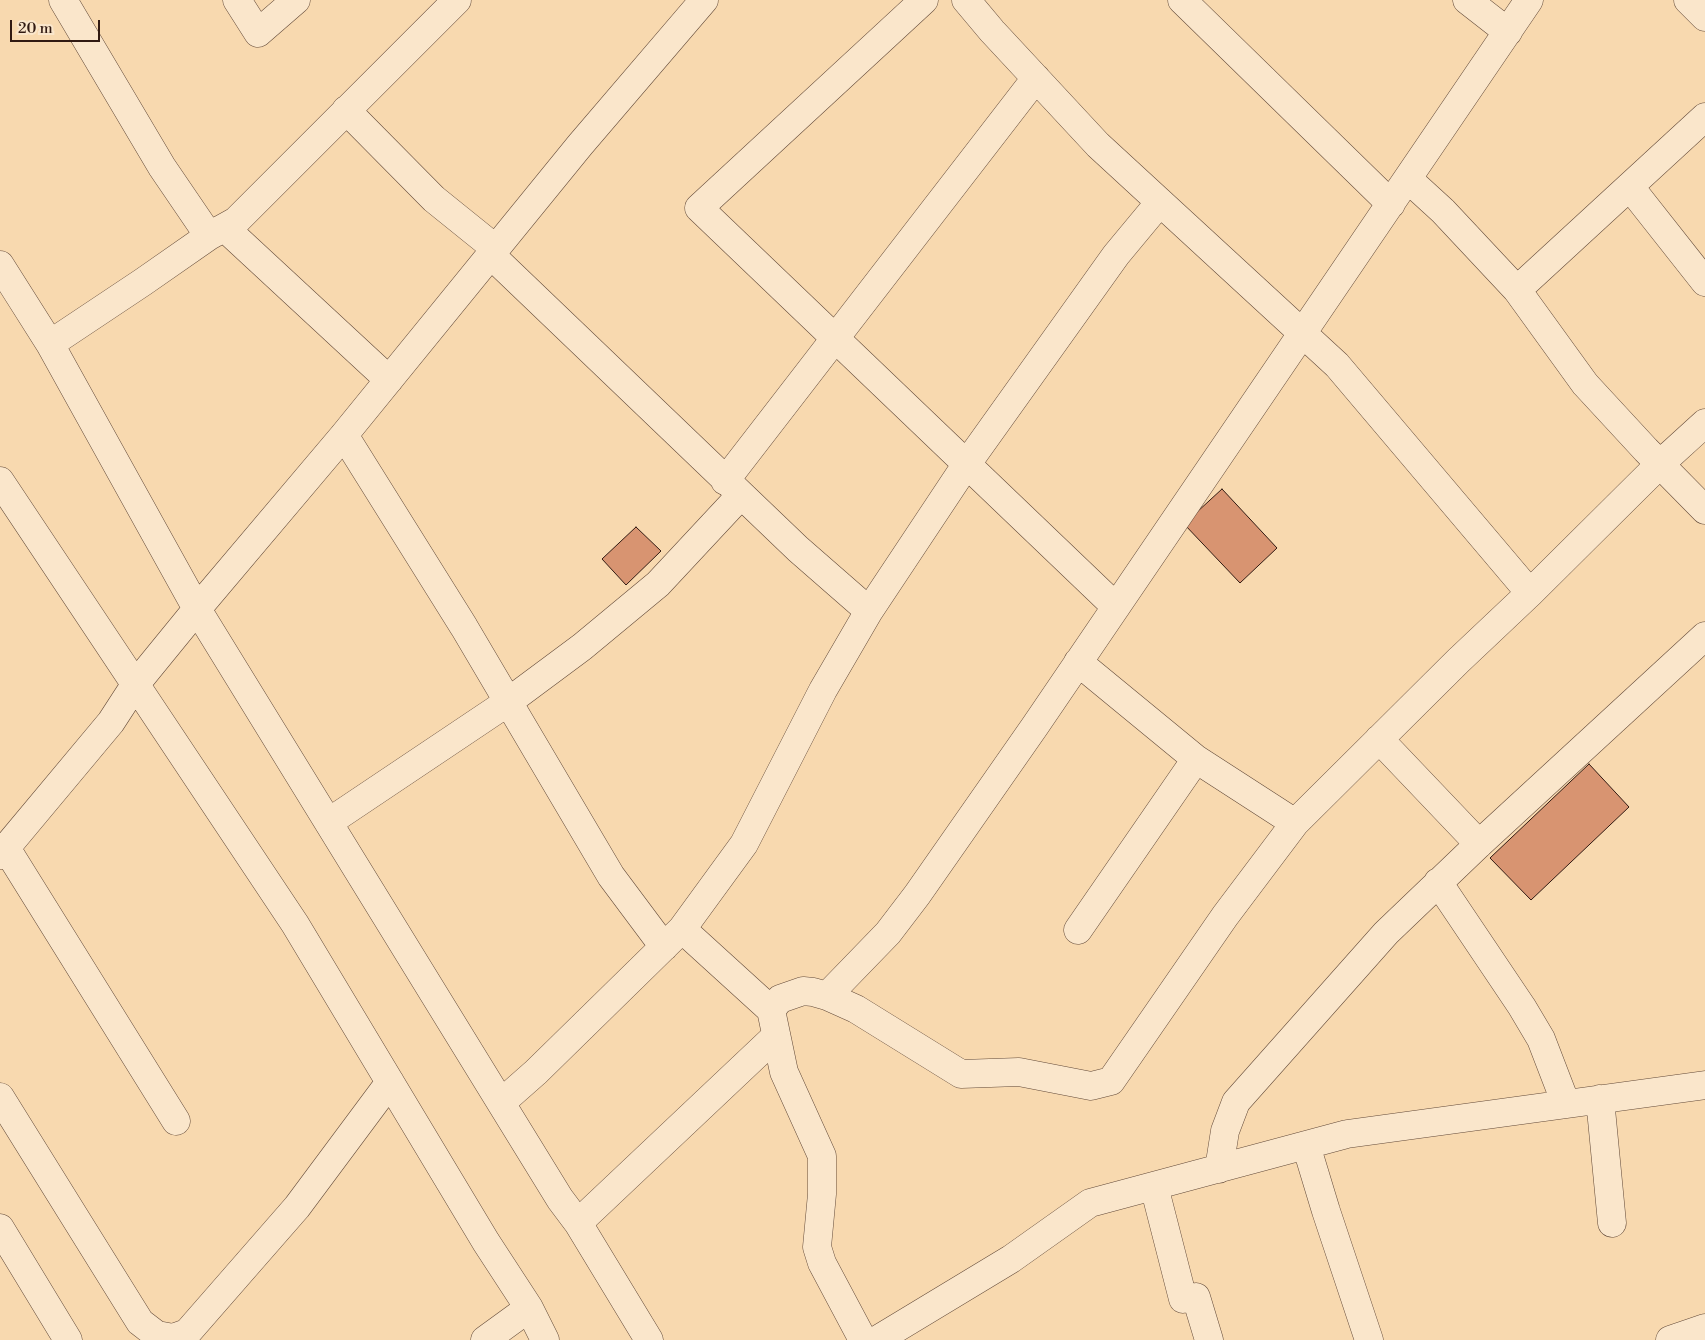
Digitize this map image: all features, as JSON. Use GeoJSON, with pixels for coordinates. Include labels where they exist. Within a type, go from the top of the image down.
{"type":"FeatureCollection","features":[{"type":"Feature","properties":{"kind":"street"},"geometry":{"type":"LineString","coordinates":[[236,0],[258,33],[296,0]]}},
{"type":"Feature","properties":{"kind":"street"},"geometry":{"type":"LineString","coordinates":[[50,344],[217,232],[236,222],[457,0]]}},
{"type":"Feature","properties":{"kind":"street"},"geometry":{"type":"LineString","coordinates":[[176,1121],[3,851],[111,722],[135,685],[196,608],[344,435],[580,145],[704,0]]}},
{"type":"Feature","properties":{"kind":"street"},"geometry":{"type":"LineString","coordinates":[[924,0],[699,208],[1116,607]]}},
{"type":"Feature","properties":{"kind":"street"},"geometry":{"type":"LineString","coordinates":[[966,0],[992,31],[1098,145],[1337,365],[1530,593]]}},
{"type":"Feature","properties":{"kind":"street"},"geometry":{"type":"LineString","coordinates":[[1182,0],[1391,204]]}},
{"type":"Feature","properties":{"kind":"street"},"geometry":{"type":"LineString","coordinates":[[1467,0],[1508,32]]}},
{"type":"Feature","properties":{"kind":"street"},"geometry":{"type":"LineString","coordinates":[[826,996],[888,933],[917,896],[1529,0]]}},
{"type":"Feature","properties":{"kind":"street"},"geometry":{"type":"LineString","coordinates":[[1688,0],[1705,17]]}},
{"type":"Feature","properties":{"kind":"street"},"geometry":{"type":"LineString","coordinates":[[69,3],[162,167],[217,232],[389,380]]}},
{"type":"Feature","properties":{"kind":"street"},"geometry":{"type":"LineString","coordinates":[[329,822],[508,702],[582,647],[658,584],[733,488],[835,339],[1036,78]]}},
{"type":"Feature","properties":{"kind":"street"},"geometry":{"type":"LineString","coordinates":[[346,110],[434,199],[493,252],[733,488],[798,549],[869,611]]}},
{"type":"Feature","properties":{"kind":"street"},"geometry":{"type":"LineString","coordinates":[[1517,290],[1705,117]]}},
{"type":"Feature","properties":{"kind":"street"},"geometry":{"type":"LineString","coordinates":[[1408,179],[1443,211],[1517,290],[1586,384],[1705,510]]}},
{"type":"Feature","properties":{"kind":"street"},"geometry":{"type":"LineString","coordinates":[[1630,187],[1705,282]]}},
{"type":"Feature","properties":{"kind":"street"},"geometry":{"type":"LineString","coordinates":[[502,1102],[536,1072],[673,938],[744,844],[823,690],[869,611],[966,465],[1116,255],[1160,202]]}},
{"type":"Feature","properties":{"kind":"street"},"geometry":{"type":"LineString","coordinates":[[0,265],[50,344],[196,608],[649,1340]]}},
{"type":"Feature","properties":{"kind":"street"},"geometry":{"type":"LineString","coordinates":[[863,1340],[822,1263],[817,1246],[822,1194],[822,1156],[784,1072],[774,1023],[780,999],[803,992],[814,992],[826,996],[856,1009],[961,1074],[1018,1072],[1091,1086],[1111,1081],[1225,916],[1295,823],[1458,661],[1530,593],[1660,464],[1705,423]]}},
{"type":"Feature","properties":{"kind":"street"},"geometry":{"type":"LineString","coordinates":[[344,435],[464,627],[612,876],[673,938],[774,1023]]}},
{"type":"Feature","properties":{"kind":"street"},"geometry":{"type":"LineString","coordinates":[[0,481],[295,924],[486,1242],[529,1308],[545,1340]]}},
{"type":"Feature","properties":{"kind":"street"},"geometry":{"type":"LineString","coordinates":[[1219,1169],[1224,1131],[1236,1102],[1386,933],[1438,882],[1705,636]]}},
{"type":"Feature","properties":{"kind":"street"},"geometry":{"type":"LineString","coordinates":[[1078,662],[1196,759],[1295,823]]}},
{"type":"Feature","properties":{"kind":"street"},"geometry":{"type":"LineString","coordinates":[[1379,739],[1479,844]]}},
{"type":"Feature","properties":{"kind":"street"},"geometry":{"type":"LineString","coordinates":[[1078,930],[1196,759]]}},
{"type":"Feature","properties":{"kind":"street"},"geometry":{"type":"LineString","coordinates":[[1438,882],[1541,1038],[1566,1104]]}},
{"type":"Feature","properties":{"kind":"street"},"geometry":{"type":"LineString","coordinates":[[578,1223],[774,1023]]}},
{"type":"Feature","properties":{"kind":"street"},"geometry":{"type":"LineString","coordinates":[[0,1097],[140,1322],[157,1335],[172,1338],[187,1333],[297,1207],[390,1082]]}},
{"type":"Feature","properties":{"kind":"street"},"geometry":{"type":"LineString","coordinates":[[877,1340],[1011,1259],[1090,1203],[1347,1134],[1705,1085]]}},
{"type":"Feature","properties":{"kind":"street"},"geometry":{"type":"LineString","coordinates":[[1600,1099],[1612,1223]]}},
{"type":"Feature","properties":{"kind":"street"},"geometry":{"type":"LineString","coordinates":[[1306,1145],[1326,1212],[1369,1340]]}},
{"type":"Feature","properties":{"kind":"street"},"geometry":{"type":"LineString","coordinates":[[1154,1186],[1189,1298],[1205,1338]]}},
{"type":"Feature","properties":{"kind":"street"},"geometry":{"type":"LineString","coordinates":[[0,1228],[68,1340]]}},
{"type":"Feature","properties":{"kind":"street"},"geometry":{"type":"LineString","coordinates":[[485,1340],[529,1308]]}},
{"type":"Feature","properties":{"kind":"street"},"geometry":{"type":"LineString","coordinates":[[1670,1340],[1705,1328]]}},
{"type":"Feature","properties":{"kind":"building"},"geometry":{"type":"Polygon","coordinates":[[[1222,489],[1277,548],[1240,583],[1184,524],[1222,489]]]}},
{"type":"Feature","properties":{"kind":"building"},"geometry":{"type":"Polygon","coordinates":[[[636,527],[661,551],[626,585],[602,559],[636,527]]]}},
{"type":"Feature","properties":{"kind":"building"},"geometry":{"type":"Polygon","coordinates":[[[1589,764],[1629,807],[1531,900],[1490,858],[1589,764]]]}}]}
